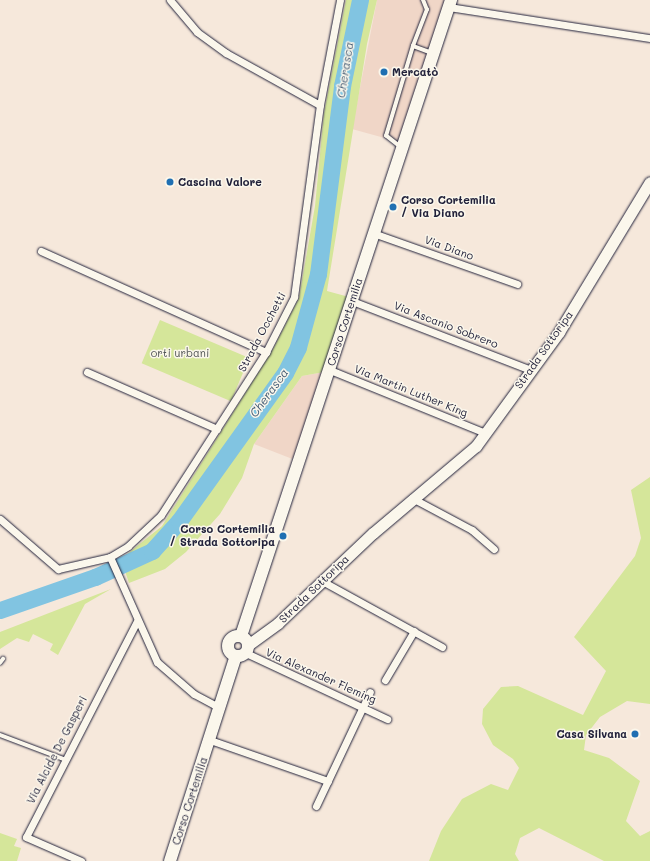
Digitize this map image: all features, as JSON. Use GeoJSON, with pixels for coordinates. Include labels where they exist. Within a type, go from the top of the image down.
{"type":"FeatureCollection","features":[{"type":"Feature","properties":{"kind":"main road","name":"Corso Cortemilia"},"geometry":{"type":"LineString","coordinates":[[170,861],[220,708],[243,648],[352,301],[450,4]]}},
{"type":"Feature","properties":{"kind":"street"},"geometry":{"type":"LineString","coordinates":[[170,0],[197,32],[226,53],[320,105]]}},
{"type":"Feature","properties":{"kind":"street","name":"Strada Occhetti"},"geometry":{"type":"LineString","coordinates":[[0,519],[58,569],[110,557],[133,542],[161,515],[266,352],[294,297],[300,274],[320,105],[340,0]]}},
{"type":"Feature","properties":{"kind":"street"},"geometry":{"type":"LineString","coordinates":[[450,4],[650,38]]}},
{"type":"Feature","properties":{"kind":"street","name":"Strada Sottoripa"},"geometry":{"type":"LineString","coordinates":[[243,648],[278,623],[412,498],[476,446],[559,332],[650,182]]}},
{"type":"Feature","properties":{"kind":"street","name":"Via Diano"},"geometry":{"type":"LineString","coordinates":[[374,233],[517,284]]}},
{"type":"Feature","properties":{"kind":"street"},"geometry":{"type":"LineString","coordinates":[[41,251],[266,352]]}},
{"type":"Feature","properties":{"kind":"street","name":"Via Ascanio Sobrero"},"geometry":{"type":"LineString","coordinates":[[352,301],[531,370]]}},
{"type":"Feature","properties":{"kind":"street","name":"Via Martin Luther King"},"geometry":{"type":"LineString","coordinates":[[330,370],[485,433]]}},
{"type":"Feature","properties":{"kind":"street"},"geometry":{"type":"LineString","coordinates":[[87,372],[217,429]]}},
{"type":"Feature","properties":{"kind":"street"},"geometry":{"type":"LineString","coordinates":[[412,498],[472,530],[494,549]]}},
{"type":"Feature","properties":{"kind":"street"},"geometry":{"type":"LineString","coordinates":[[110,557],[122,582],[137,621],[157,662],[194,694],[220,708]]}},
{"type":"Feature","properties":{"kind":"street"},"geometry":{"type":"LineString","coordinates":[[322,581],[442,647]]}},
{"type":"Feature","properties":{"kind":"street","name":"Via Alcide De Gasperi"},"geometry":{"type":"LineString","coordinates":[[80,861],[73,860],[26,837],[64,759],[137,621]]}},
{"type":"Feature","properties":{"kind":"street"},"geometry":{"type":"LineString","coordinates":[[385,680],[414,631]]}},
{"type":"Feature","properties":{"kind":"street","name":"Via Alexander Fleming"},"geometry":{"type":"LineString","coordinates":[[243,648],[387,719]]}},
{"type":"Feature","properties":{"kind":"street"},"geometry":{"type":"LineString","coordinates":[[316,806],[370,692]]}},
{"type":"Feature","properties":{"kind":"street"},"geometry":{"type":"LineString","coordinates":[[210,740],[328,781]]}},
{"type":"Feature","properties":{"kind":"lane"},"geometry":{"type":"LineString","coordinates":[[402,148],[386,136],[413,46],[427,10],[423,0]]}},
{"type":"Feature","properties":{"kind":"lane"},"geometry":{"type":"LineString","coordinates":[[413,46],[433,54]]}},
{"type":"Feature","properties":{"kind":"lane"},"geometry":{"type":"LineString","coordinates":[[0,663],[3,659]]}},
{"type":"Feature","properties":{"kind":"lane"},"geometry":{"type":"LineString","coordinates":[[0,735],[64,759]]}},
{"type":"Feature","properties":{"kind":"shaded area"},"geometry":{"type":"Polygon","coordinates":[[[377,0],[445,0],[399,142],[352,129],[377,0]]]}},
{"type":"Feature","properties":{"kind":"shaded area"},"geometry":{"type":"Polygon","coordinates":[[[324,372],[295,460],[254,444],[302,376],[324,372]]]}},
{"type":"Feature","properties":{"kind":"green space"},"geometry":{"type":"Polygon","coordinates":[[[346,0],[377,0],[367,44],[327,291],[349,297],[324,372],[302,376],[254,444],[242,478],[220,514],[186,552],[165,569],[129,583],[121,559],[162,526],[273,349],[299,298],[315,206],[324,113],[346,0]]]}},
{"type":"Feature","properties":{"kind":"green space","name":"orti urbani"},"geometry":{"type":"Polygon","coordinates":[[[160,320],[249,358],[231,401],[142,363],[160,320]]]}},
{"type":"Feature","properties":{"kind":"green space"},"geometry":{"type":"Polygon","coordinates":[[[650,477],[650,704],[627,701],[600,717],[586,735],[584,750],[609,758],[640,781],[626,821],[640,836],[650,831],[650,861],[604,861],[539,828],[520,838],[515,854],[519,861],[429,861],[441,831],[462,799],[491,784],[508,790],[519,768],[513,759],[493,745],[482,724],[483,709],[501,687],[518,686],[583,715],[606,671],[574,637],[635,556],[641,538],[631,490],[650,477]]]}},
{"type":"Feature","properties":{"kind":"green space"},"geometry":{"type":"Polygon","coordinates":[[[111,589],[85,604],[58,655],[50,650],[53,644],[33,634],[29,642],[17,638],[0,649],[0,632],[111,589]]]}},
{"type":"Feature","properties":{"kind":"green space"},"geometry":{"type":"Polygon","coordinates":[[[0,833],[17,839],[14,846],[21,848],[17,861],[0,861],[0,833]]]}},
{"type":"Feature","properties":{"kind":"waterway","name":"Cherasca"},"geometry":{"type":"LineString","coordinates":[[0,610],[95,577],[152,551],[179,521],[285,373],[298,347],[318,274],[342,86],[360,0]]}},
{"type":"Feature","properties":{"kind":"place","name":"Mercatò"},"geometry":{"type":"Point","coordinates":[384,72]}},
{"type":"Feature","properties":{"kind":"place","name":"Cascina Valore"},"geometry":{"type":"Point","coordinates":[170,182]}},
{"type":"Feature","properties":{"kind":"place","name":"Corso Cortemilia / Via Diano"},"geometry":{"type":"Point","coordinates":[393,207]}},
{"type":"Feature","properties":{"kind":"place","name":"Corso Cortemilia / Strada Sottoripa"},"geometry":{"type":"Point","coordinates":[283,536]}},
{"type":"Feature","properties":{"kind":"place","name":"Casa Silvana"},"geometry":{"type":"Point","coordinates":[635,734]}}]}
